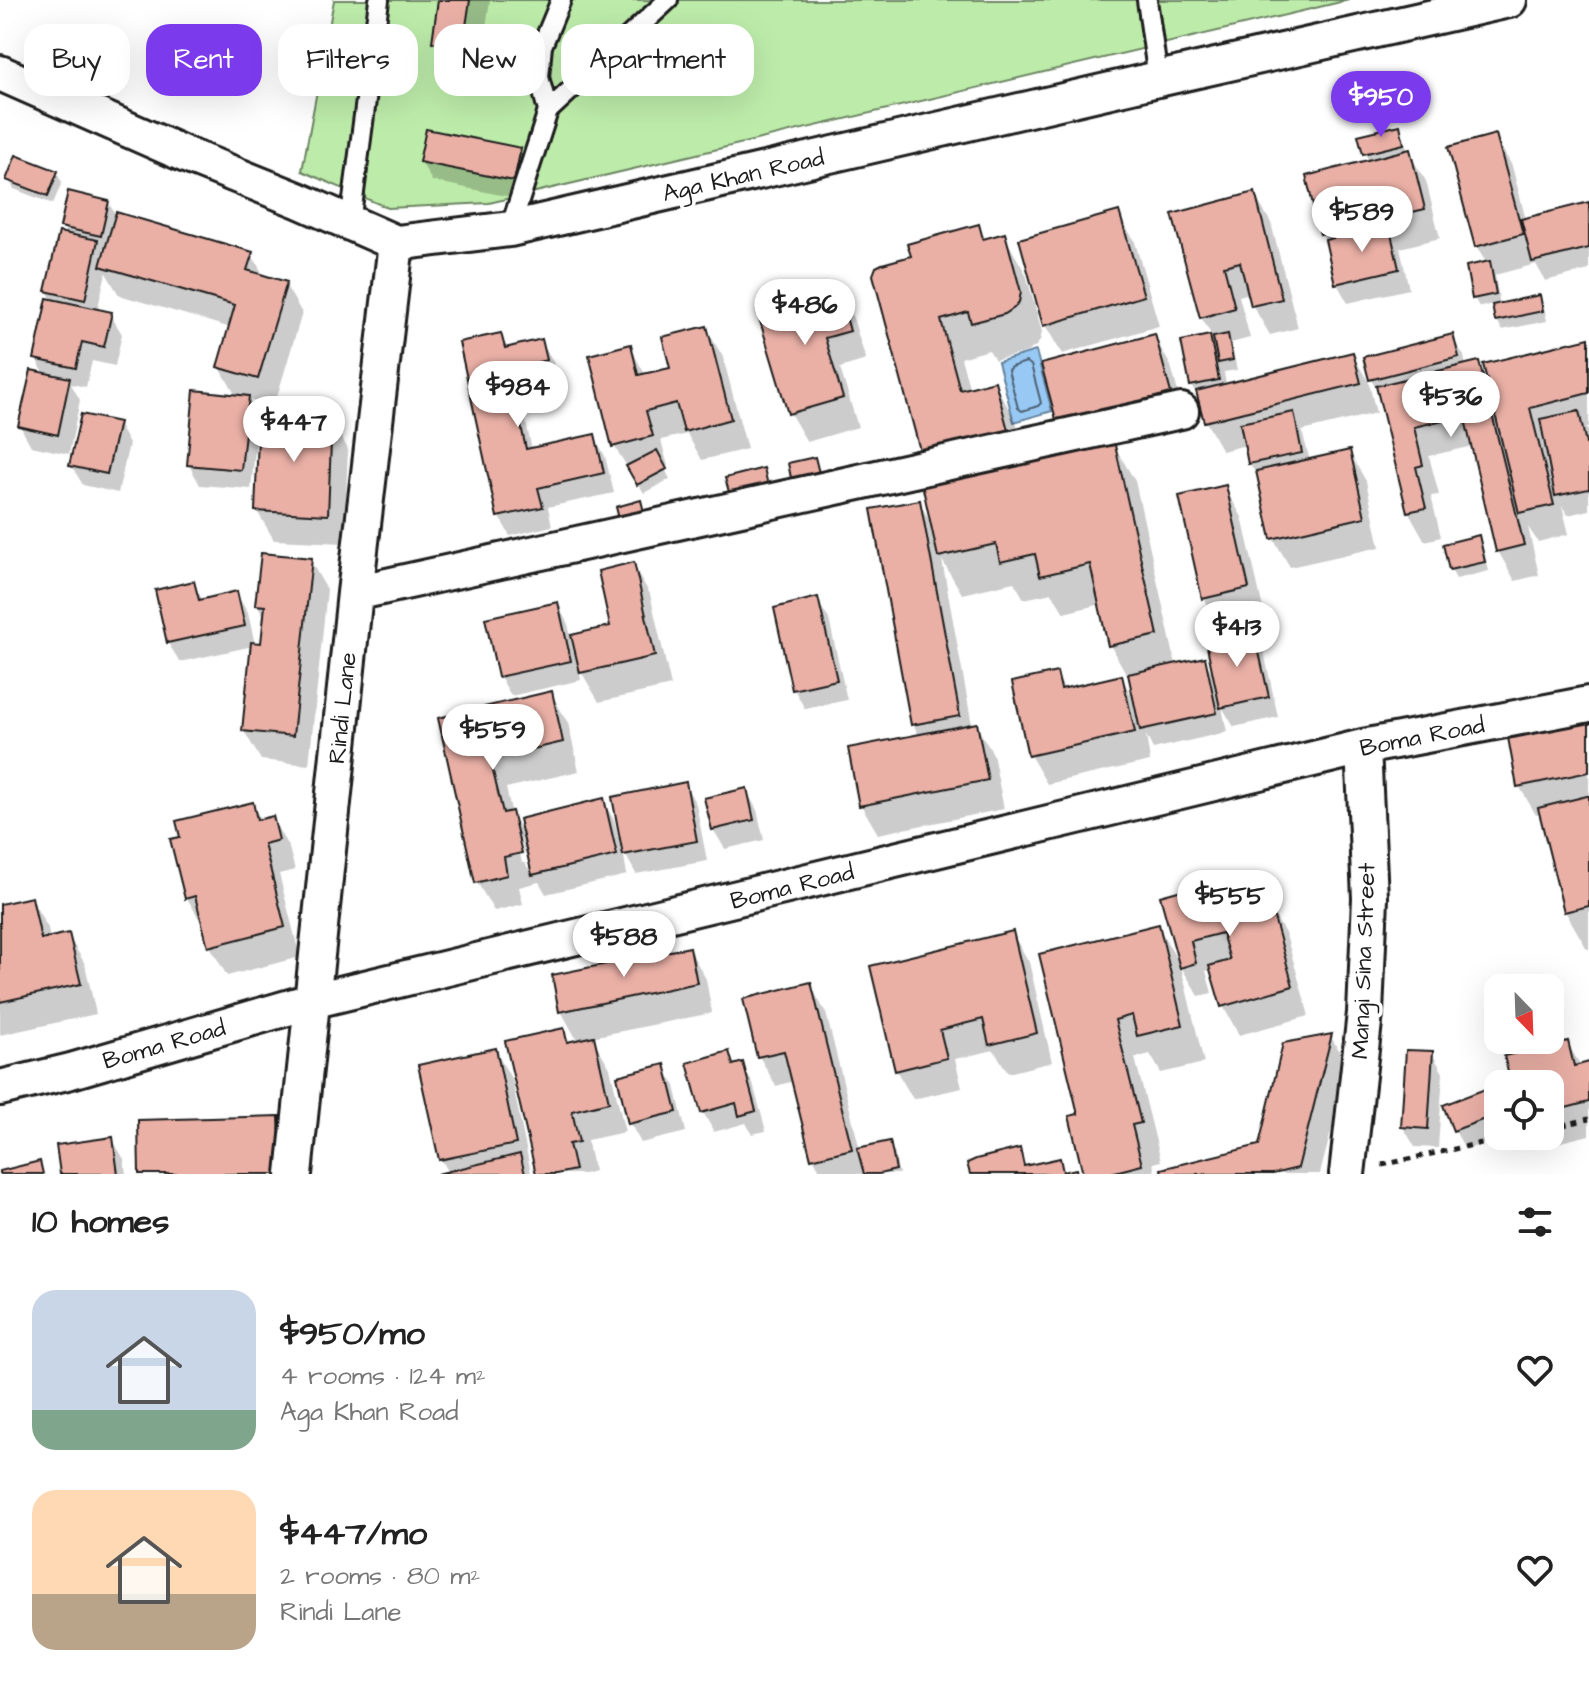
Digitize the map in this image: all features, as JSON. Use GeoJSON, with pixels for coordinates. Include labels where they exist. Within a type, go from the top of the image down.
{"type":"FeatureCollection","features":[{"type":"Feature","properties":{"kind":"street","name":"Aga Khan Road"},"geometry":{"type":"LineString","coordinates":[[396,243],[510,229],[1509,0]]}},
{"type":"Feature","properties":{"kind":"street"},"geometry":{"type":"LineString","coordinates":[[0,73],[396,243]]}},
{"type":"Feature","properties":{"kind":"street","name":"Rindi Lane"},"geometry":{"type":"LineString","coordinates":[[294,1174],[355,593],[396,243]]}},
{"type":"Feature","properties":{"kind":"street"},"geometry":{"type":"LineString","coordinates":[[355,593],[1181,411]]}},
{"type":"Feature","properties":{"kind":"street","name":"Boma Road"},"geometry":{"type":"LineString","coordinates":[[0,1088],[71,1071],[311,1001],[1363,747],[1589,704]]}},
{"type":"Feature","properties":{"kind":"street","name":"Mangi Sina Street"},"geometry":{"type":"LineString","coordinates":[[1345,1174],[1365,1013],[1370,898],[1363,747]]}},
{"type":"Feature","properties":{"kind":"lane"},"geometry":{"type":"LineString","coordinates":[[350,223],[379,0]]}},
{"type":"Feature","properties":{"kind":"lane"},"geometry":{"type":"LineString","coordinates":[[548,111],[539,77],[542,46],[561,0]]}},
{"type":"Feature","properties":{"kind":"lane"},"geometry":{"type":"LineString","coordinates":[[510,229],[548,111],[668,0]]}},
{"type":"Feature","properties":{"kind":"lane"},"geometry":{"type":"LineString","coordinates":[[1147,0],[1158,79]]}},
{"type":"Feature","properties":{"kind":"path"},"geometry":{"type":"LineString","coordinates":[[1564,1125],[1589,1119]]}},
{"type":"Feature","properties":{"kind":"path"},"geometry":{"type":"LineString","coordinates":[[1345,1174],[1484,1143]]}},
{"type":"Feature","properties":{"kind":"green space"},"geometry":{"type":"Polygon","coordinates":[[[334,0],[1349,0],[489,203],[388,208],[302,171],[316,96],[418,96],[418,24],[330,24],[334,0]]]}},
{"type":"Feature","properties":{"kind":"water"},"geometry":{"type":"Polygon","coordinates":[[[1036,351],[1052,411],[1014,422],[998,362],[1036,351]]]}},
{"type":"Feature","properties":{"kind":"building"},"geometry":{"type":"Polygon","coordinates":[[[438,0],[470,0],[466,24],[435,24],[438,0]]]}},
{"type":"Feature","properties":{"kind":"building"},"geometry":{"type":"Polygon","coordinates":[[[1400,125],[1404,144],[1363,154],[1358,135],[1400,125]]]}},
{"type":"Feature","properties":{"kind":"building"},"geometry":{"type":"Polygon","coordinates":[[[426,129],[521,148],[514,181],[419,162],[426,129]]]}},
{"type":"Feature","properties":{"kind":"building"},"geometry":{"type":"Polygon","coordinates":[[[1496,134],[1523,234],[1475,247],[1448,147],[1496,134]]]}},
{"type":"Feature","properties":{"kind":"building"},"geometry":{"type":"Polygon","coordinates":[[[1410,149],[1425,209],[1320,234],[1306,176],[1410,149]]]}},
{"type":"Feature","properties":{"kind":"building"},"geometry":{"type":"Polygon","coordinates":[[[16,155],[58,171],[48,196],[6,180],[16,155]]]}},
{"type":"Feature","properties":{"kind":"building"},"geometry":{"type":"Polygon","coordinates":[[[68,191],[109,201],[101,236],[60,227],[68,191]]]}},
{"type":"Feature","properties":{"kind":"building"},"geometry":{"type":"Polygon","coordinates":[[[1255,192],[1282,299],[1251,306],[1240,262],[1224,266],[1235,308],[1200,318],[1172,214],[1255,192]]]}},
{"type":"Feature","properties":{"kind":"building"},"geometry":{"type":"Polygon","coordinates":[[[1589,202],[1589,248],[1532,262],[1521,219],[1589,202]]]}},
{"type":"Feature","properties":{"kind":"building"},"geometry":{"type":"Polygon","coordinates":[[[1119,211],[1144,296],[1043,326],[1019,239],[1119,211]]]}},
{"type":"Feature","properties":{"kind":"building"},"geometry":{"type":"Polygon","coordinates":[[[116,212],[253,252],[247,270],[287,282],[258,379],[217,367],[235,305],[100,266],[116,212]]]}},
{"type":"Feature","properties":{"kind":"building"},"geometry":{"type":"Polygon","coordinates":[[[979,224],[983,239],[1005,233],[1021,292],[1019,302],[1005,314],[971,323],[968,312],[941,320],[960,390],[995,381],[1009,434],[922,458],[873,275],[876,267],[882,264],[911,256],[907,244],[979,224]]]}},
{"type":"Feature","properties":{"kind":"building"},"geometry":{"type":"Polygon","coordinates":[[[1389,225],[1399,269],[1335,284],[1325,240],[1389,225]]]}},
{"type":"Feature","properties":{"kind":"building"},"geometry":{"type":"Polygon","coordinates":[[[59,232],[98,240],[85,300],[45,291],[59,232]]]}},
{"type":"Feature","properties":{"kind":"building"},"geometry":{"type":"Polygon","coordinates":[[[1490,261],[1496,294],[1472,299],[1466,266],[1490,261]]]}},
{"type":"Feature","properties":{"kind":"building"},"geometry":{"type":"Polygon","coordinates":[[[837,286],[850,331],[825,338],[843,398],[788,414],[757,311],[837,286]]]}},
{"type":"Feature","properties":{"kind":"building"},"geometry":{"type":"Polygon","coordinates":[[[1540,295],[1543,311],[1495,321],[1492,305],[1540,295]]]}},
{"type":"Feature","properties":{"kind":"building"},"geometry":{"type":"Polygon","coordinates":[[[47,298],[112,312],[104,347],[82,342],[76,368],[34,359],[47,298]]]}},
{"type":"Feature","properties":{"kind":"building"},"geometry":{"type":"Polygon","coordinates":[[[707,326],[731,419],[684,432],[676,403],[646,411],[653,436],[612,447],[589,355],[631,344],[638,375],[670,368],[662,337],[707,326]]]}},
{"type":"Feature","properties":{"kind":"building"},"geometry":{"type":"Polygon","coordinates":[[[501,333],[505,348],[542,339],[547,360],[509,369],[526,449],[595,434],[604,473],[538,488],[543,507],[497,517],[459,342],[501,333]]]}},
{"type":"Feature","properties":{"kind":"building"},"geometry":{"type":"Polygon","coordinates":[[[1155,334],[1171,393],[1057,423],[1041,364],[1155,334]]]}},
{"type":"Feature","properties":{"kind":"building"},"geometry":{"type":"Polygon","coordinates":[[[1228,334],[1233,360],[1218,363],[1213,337],[1228,334]]]}},
{"type":"Feature","properties":{"kind":"building"},"geometry":{"type":"Polygon","coordinates":[[[1453,334],[1459,357],[1369,380],[1363,357],[1453,334]]]}},
{"type":"Feature","properties":{"kind":"building"},"geometry":{"type":"Polygon","coordinates":[[[1210,335],[1219,380],[1190,386],[1181,341],[1210,335]]]}},
{"type":"Feature","properties":{"kind":"building"},"geometry":{"type":"Polygon","coordinates":[[[1589,338],[1589,393],[1530,408],[1554,505],[1519,513],[1483,364],[1589,338]]]}},
{"type":"Feature","properties":{"kind":"building"},"geometry":{"type":"Polygon","coordinates":[[[1353,352],[1361,383],[1204,422],[1196,391],[1353,352]]]}},
{"type":"Feature","properties":{"kind":"building"},"geometry":{"type":"Polygon","coordinates":[[[1479,361],[1524,545],[1496,552],[1464,415],[1414,427],[1423,465],[1416,467],[1426,508],[1407,512],[1376,386],[1479,361]]]}},
{"type":"Feature","properties":{"kind":"building"},"geometry":{"type":"Polygon","coordinates":[[[31,370],[70,378],[58,435],[18,426],[31,370]]]}},
{"type":"Feature","properties":{"kind":"building"},"geometry":{"type":"Polygon","coordinates":[[[194,390],[249,396],[241,470],[187,465],[194,390]]]}},
{"type":"Feature","properties":{"kind":"building"},"geometry":{"type":"Polygon","coordinates":[[[1579,411],[1586,444],[1589,443],[1589,489],[1555,496],[1540,419],[1579,411]]]}},
{"type":"Feature","properties":{"kind":"building"},"geometry":{"type":"Polygon","coordinates":[[[1294,412],[1302,453],[1248,464],[1240,423],[1294,412]]]}},
{"type":"Feature","properties":{"kind":"building"},"geometry":{"type":"Polygon","coordinates":[[[81,414],[119,422],[107,474],[69,466],[81,414]]]}},
{"type":"Feature","properties":{"kind":"building"},"geometry":{"type":"Polygon","coordinates":[[[259,414],[332,417],[328,515],[255,511],[259,414]]]}},
{"type":"Feature","properties":{"kind":"building"},"geometry":{"type":"Polygon","coordinates":[[[1114,441],[1158,635],[1108,646],[1090,564],[1040,576],[1035,554],[1000,562],[996,544],[938,557],[922,484],[1114,441]]]}},
{"type":"Feature","properties":{"kind":"building"},"geometry":{"type":"Polygon","coordinates":[[[657,450],[667,469],[637,485],[626,466],[657,450]]]}},
{"type":"Feature","properties":{"kind":"building"},"geometry":{"type":"Polygon","coordinates":[[[1350,450],[1365,517],[1271,539],[1256,471],[1350,450]]]}},
{"type":"Feature","properties":{"kind":"building"},"geometry":{"type":"Polygon","coordinates":[[[815,457],[820,477],[792,483],[788,463],[815,457]]]}},
{"type":"Feature","properties":{"kind":"building"},"geometry":{"type":"Polygon","coordinates":[[[764,468],[769,490],[731,499],[725,478],[764,468]]]}},
{"type":"Feature","properties":{"kind":"building"},"geometry":{"type":"Polygon","coordinates":[[[1226,485],[1249,588],[1202,599],[1179,496],[1226,485]]]}},
{"type":"Feature","properties":{"kind":"building"},"geometry":{"type":"Polygon","coordinates":[[[641,500],[645,516],[620,523],[616,507],[641,500]]]}},
{"type":"Feature","properties":{"kind":"building"},"geometry":{"type":"Polygon","coordinates":[[[920,500],[960,716],[911,725],[871,509],[920,500]]]}},
{"type":"Feature","properties":{"kind":"building"},"geometry":{"type":"Polygon","coordinates":[[[1479,535],[1485,562],[1449,570],[1443,544],[1479,535]]]}},
{"type":"Feature","properties":{"kind":"building"},"geometry":{"type":"Polygon","coordinates":[[[261,553],[312,558],[293,736],[242,731],[251,642],[261,643],[265,606],[255,605],[261,553]]]}},
{"type":"Feature","properties":{"kind":"building"},"geometry":{"type":"Polygon","coordinates":[[[634,562],[655,656],[580,673],[571,635],[610,626],[598,571],[634,562]]]}},
{"type":"Feature","properties":{"kind":"building"},"geometry":{"type":"Polygon","coordinates":[[[194,581],[199,600],[237,591],[245,626],[167,643],[155,590],[194,581]]]}},
{"type":"Feature","properties":{"kind":"building"},"geometry":{"type":"Polygon","coordinates":[[[818,597],[837,680],[792,690],[774,608],[818,597]]]}},
{"type":"Feature","properties":{"kind":"building"},"geometry":{"type":"Polygon","coordinates":[[[558,602],[571,661],[498,677],[485,618],[558,602]]]}},
{"type":"Feature","properties":{"kind":"building"},"geometry":{"type":"Polygon","coordinates":[[[1254,630],[1269,697],[1220,708],[1206,642],[1254,630]]]}},
{"type":"Feature","properties":{"kind":"building"},"geometry":{"type":"Polygon","coordinates":[[[1205,657],[1217,713],[1140,730],[1128,674],[1205,657]]]}},
{"type":"Feature","properties":{"kind":"building"},"geometry":{"type":"Polygon","coordinates":[[[1057,672],[1061,689],[1122,675],[1135,732],[1028,756],[1012,682],[1057,672]]]}},
{"type":"Feature","properties":{"kind":"building"},"geometry":{"type":"Polygon","coordinates":[[[552,691],[563,742],[490,759],[503,813],[512,811],[522,853],[504,857],[507,875],[475,883],[438,718],[552,691]]]}},
{"type":"Feature","properties":{"kind":"building"},"geometry":{"type":"Polygon","coordinates":[[[1589,715],[1589,772],[1517,787],[1507,732],[1589,715]]]}},
{"type":"Feature","properties":{"kind":"building"},"geometry":{"type":"Polygon","coordinates":[[[977,723],[988,780],[859,806],[848,748],[977,723]]]}},
{"type":"Feature","properties":{"kind":"building"},"geometry":{"type":"Polygon","coordinates":[[[686,782],[697,841],[623,855],[612,797],[686,782]]]}},
{"type":"Feature","properties":{"kind":"building"},"geometry":{"type":"Polygon","coordinates":[[[747,788],[754,820],[712,830],[704,798],[747,788]]]}},
{"type":"Feature","properties":{"kind":"building"},"geometry":{"type":"Polygon","coordinates":[[[1589,796],[1589,906],[1564,912],[1538,808],[1589,796]]]}},
{"type":"Feature","properties":{"kind":"building"},"geometry":{"type":"Polygon","coordinates":[[[604,798],[617,855],[532,875],[519,819],[604,798]]]}},
{"type":"Feature","properties":{"kind":"building"},"geometry":{"type":"Polygon","coordinates":[[[253,802],[257,820],[273,816],[279,840],[264,844],[285,927],[208,947],[195,896],[185,899],[170,839],[180,837],[176,821],[253,802]]]}},
{"type":"Feature","properties":{"kind":"building"},"geometry":{"type":"Polygon","coordinates":[[[1229,877],[1233,889],[1252,883],[1258,907],[1270,903],[1293,986],[1221,1007],[1209,966],[1230,960],[1222,933],[1191,941],[1196,963],[1180,968],[1160,896],[1229,877]]]}},
{"type":"Feature","properties":{"kind":"building"},"geometry":{"type":"Polygon","coordinates":[[[32,897],[41,939],[69,933],[81,984],[0,1002],[0,904],[32,897]]]}},
{"type":"Feature","properties":{"kind":"building"},"geometry":{"type":"Polygon","coordinates":[[[1159,924],[1183,1025],[1137,1036],[1132,1015],[1115,1020],[1141,1123],[1132,1125],[1142,1165],[1107,1174],[1083,1174],[1069,1116],[1078,1114],[1039,954],[1159,924]]]}},
{"type":"Feature","properties":{"kind":"building"},"geometry":{"type":"Polygon","coordinates":[[[1013,931],[1037,1033],[989,1045],[983,1019],[940,1030],[947,1058],[895,1071],[870,966],[1013,931]]]}},
{"type":"Feature","properties":{"kind":"building"},"geometry":{"type":"Polygon","coordinates":[[[690,947],[697,983],[559,1012],[552,975],[690,947]]]}},
{"type":"Feature","properties":{"kind":"building"},"geometry":{"type":"Polygon","coordinates":[[[811,982],[852,1149],[811,1159],[784,1051],[757,1057],[743,999],[811,982]]]}},
{"type":"Feature","properties":{"kind":"building"},"geometry":{"type":"Polygon","coordinates":[[[564,1028],[567,1042],[594,1036],[609,1102],[572,1111],[579,1142],[569,1144],[575,1170],[536,1174],[505,1041],[564,1028]]]}},
{"type":"Feature","properties":{"kind":"building"},"geometry":{"type":"Polygon","coordinates":[[[1332,1034],[1298,1168],[1273,1174],[1162,1174],[1161,1169],[1259,1145],[1283,1043],[1332,1034]]]}},
{"type":"Feature","properties":{"kind":"building"},"geometry":{"type":"Polygon","coordinates":[[[1568,1041],[1574,1066],[1589,1062],[1589,1102],[1564,1108],[1564,1070],[1508,1070],[1504,1056],[1564,1054],[1564,1042],[1568,1041]]]}},
{"type":"Feature","properties":{"kind":"building"},"geometry":{"type":"Polygon","coordinates":[[[496,1048],[516,1144],[439,1160],[418,1065],[496,1048]]]}},
{"type":"Feature","properties":{"kind":"building"},"geometry":{"type":"Polygon","coordinates":[[[1406,1050],[1433,1051],[1428,1129],[1401,1127],[1406,1050]]]}},
{"type":"Feature","properties":{"kind":"building"},"geometry":{"type":"Polygon","coordinates":[[[729,1051],[733,1065],[743,1062],[756,1111],[739,1116],[736,1103],[701,1113],[687,1063],[729,1051]]]}},
{"type":"Feature","properties":{"kind":"building"},"geometry":{"type":"Polygon","coordinates":[[[665,1064],[677,1112],[628,1124],[617,1076],[665,1064]]]}},
{"type":"Feature","properties":{"kind":"building"},"geometry":{"type":"Polygon","coordinates":[[[1484,1089],[1484,1119],[1453,1131],[1443,1105],[1484,1089]]]}},
{"type":"Feature","properties":{"kind":"building"},"geometry":{"type":"Polygon","coordinates":[[[279,1116],[281,1174],[139,1174],[138,1120],[279,1116]]]}},
{"type":"Feature","properties":{"kind":"building"},"geometry":{"type":"Polygon","coordinates":[[[113,1137],[118,1174],[60,1174],[56,1145],[113,1137]]]}},
{"type":"Feature","properties":{"kind":"building"},"geometry":{"type":"Polygon","coordinates":[[[890,1141],[896,1170],[864,1174],[857,1148],[890,1141]]]}},
{"type":"Feature","properties":{"kind":"building"},"geometry":{"type":"Polygon","coordinates":[[[1020,1148],[1024,1166],[1060,1158],[1063,1172],[1076,1169],[1077,1174],[970,1174],[967,1163],[1020,1148]]]}},
{"type":"Feature","properties":{"kind":"building"},"geometry":{"type":"Polygon","coordinates":[[[520,1154],[525,1174],[437,1174],[520,1154]]]}},
{"type":"Feature","properties":{"kind":"building"},"geometry":{"type":"Polygon","coordinates":[[[40,1161],[43,1174],[0,1174],[0,1171],[40,1161]]]}}]}
